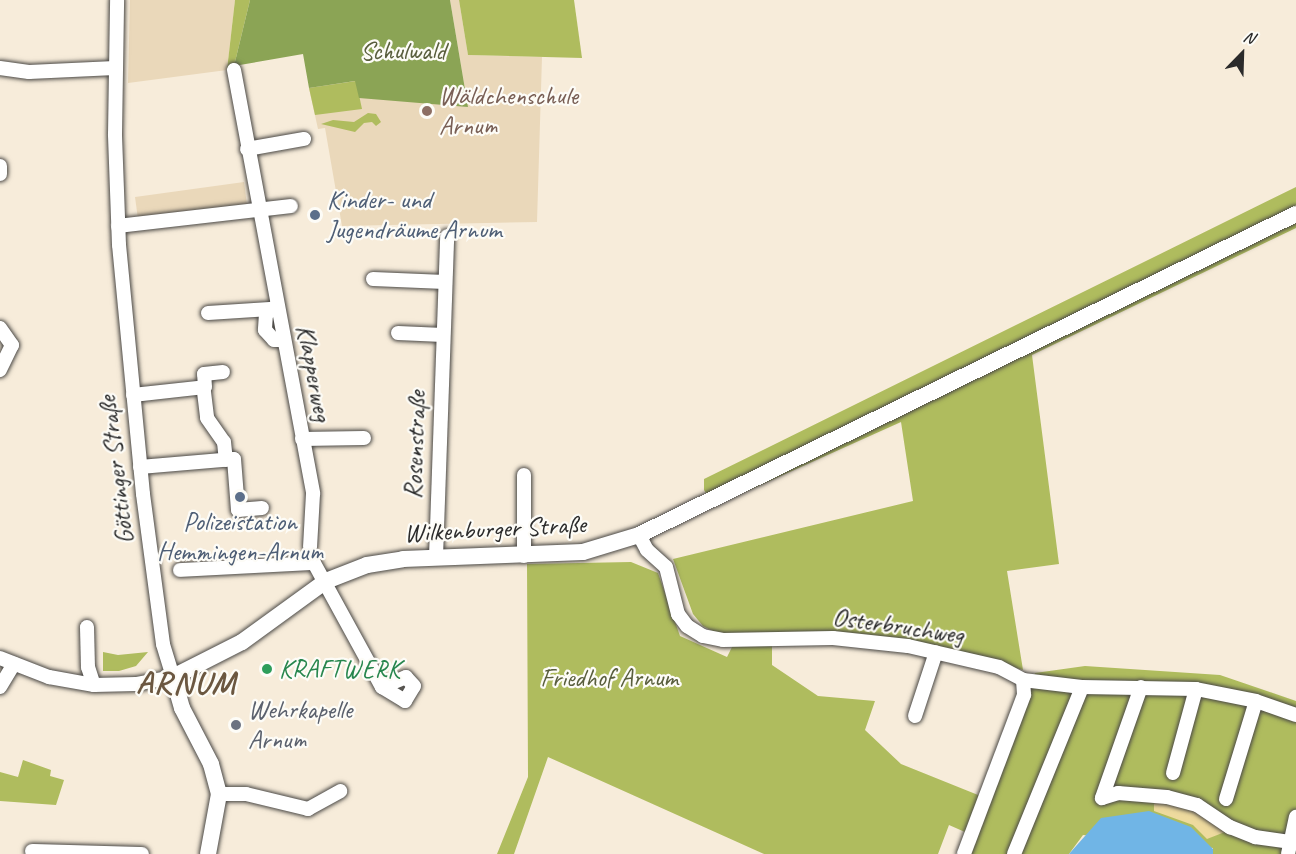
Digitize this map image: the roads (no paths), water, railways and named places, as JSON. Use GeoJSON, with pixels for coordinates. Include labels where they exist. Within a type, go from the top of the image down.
{"type":"FeatureCollection","features":[{"type":"Feature","properties":{"kind":"main road","name":"Wilkenburger Straße"},"geometry":{"type":"LineString","coordinates":[[173,677],[242,642],[326,581],[367,565],[436,557],[583,552],[639,535],[1296,214]]}},
{"type":"Feature","properties":{"kind":"main road","name":"Göttinger Straße"},"geometry":{"type":"LineString","coordinates":[[173,677],[182,708],[211,764],[219,794],[213,850]]}},
{"type":"Feature","properties":{"kind":"street","name":"Göttinger Straße"},"geometry":{"type":"LineString","coordinates":[[117,0],[115,68],[118,226],[140,467],[163,644],[173,677]]}},
{"type":"Feature","properties":{"kind":"street"},"geometry":{"type":"LineString","coordinates":[[0,68],[29,72],[115,68]]}},
{"type":"Feature","properties":{"kind":"street","name":"Klapperweg"},"geometry":{"type":"LineString","coordinates":[[234,70],[273,308],[283,340],[313,494],[310,547]]}},
{"type":"Feature","properties":{"kind":"street"},"geometry":{"type":"LineString","coordinates":[[247,149],[304,140]]}},
{"type":"Feature","properties":{"kind":"street"},"geometry":{"type":"LineString","coordinates":[[118,226],[291,207]]}},
{"type":"Feature","properties":{"kind":"street","name":"Rosenstraße"},"geometry":{"type":"LineString","coordinates":[[436,557],[447,236]]}},
{"type":"Feature","properties":{"kind":"street"},"geometry":{"type":"LineString","coordinates":[[373,279],[445,282]]}},
{"type":"Feature","properties":{"kind":"street"},"geometry":{"type":"LineString","coordinates":[[208,313],[273,308]]}},
{"type":"Feature","properties":{"kind":"street"},"geometry":{"type":"LineString","coordinates":[[0,328],[12,345],[0,370]]}},
{"type":"Feature","properties":{"kind":"street"},"geometry":{"type":"LineString","coordinates":[[398,333],[443,335]]}},
{"type":"Feature","properties":{"kind":"street"},"geometry":{"type":"LineString","coordinates":[[133,395],[206,387],[204,374],[222,372]]}},
{"type":"Feature","properties":{"kind":"street"},"geometry":{"type":"LineString","coordinates":[[204,392],[207,418],[224,442],[225,460]]}},
{"type":"Feature","properties":{"kind":"street"},"geometry":{"type":"LineString","coordinates":[[302,440],[364,438]]}},
{"type":"Feature","properties":{"kind":"street"},"geometry":{"type":"LineString","coordinates":[[140,467],[234,459],[238,510],[262,508]]}},
{"type":"Feature","properties":{"kind":"street"},"geometry":{"type":"LineString","coordinates":[[524,475],[524,555]]}},
{"type":"Feature","properties":{"kind":"street","name":"Osterbruchweg"},"geometry":{"type":"LineString","coordinates":[[639,535],[647,550],[666,567],[678,614],[687,626],[703,636],[723,640],[833,638],[936,652],[999,667],[1023,680]]}},
{"type":"Feature","properties":{"kind":"street"},"geometry":{"type":"LineString","coordinates":[[180,570],[314,563],[326,581],[381,687]]}},
{"type":"Feature","properties":{"kind":"street"},"geometry":{"type":"LineString","coordinates":[[87,627],[88,667],[94,685]]}},
{"type":"Feature","properties":{"kind":"street"},"geometry":{"type":"LineString","coordinates":[[915,716],[936,652]]}},
{"type":"Feature","properties":{"kind":"street"},"geometry":{"type":"LineString","coordinates":[[0,658],[49,677],[94,685],[136,684],[173,677]]}},
{"type":"Feature","properties":{"kind":"street"},"geometry":{"type":"LineString","coordinates":[[0,687],[14,664]]}},
{"type":"Feature","properties":{"kind":"street"},"geometry":{"type":"LineString","coordinates":[[964,854],[1024,695],[1023,680],[1082,687],[1197,689],[1256,701],[1296,715]]}},
{"type":"Feature","properties":{"kind":"street"},"geometry":{"type":"LineString","coordinates":[[1014,854],[1082,687]]}},
{"type":"Feature","properties":{"kind":"street"},"geometry":{"type":"LineString","coordinates":[[1141,687],[1102,798],[1118,793],[1167,796],[1197,805],[1238,831],[1289,848],[1296,817]]}},
{"type":"Feature","properties":{"kind":"street"},"geometry":{"type":"LineString","coordinates":[[1173,773],[1197,689]]}},
{"type":"Feature","properties":{"kind":"street"},"geometry":{"type":"LineString","coordinates":[[1226,799],[1256,701]]}},
{"type":"Feature","properties":{"kind":"street"},"geometry":{"type":"LineString","coordinates":[[219,794],[246,794],[308,809],[340,792]]}},
{"type":"Feature","properties":{"kind":"street"},"geometry":{"type":"LineString","coordinates":[[32,851],[142,854]]}},
{"type":"Feature","properties":{"kind":"water"},"geometry":{"type":"Polygon","coordinates":[[[1149,811],[1191,827],[1213,849],[1213,854],[1069,854],[1101,818],[1149,811]]]}},
{"type":"Feature","properties":{"kind":"place","name":"Wäldchenschule Arnum"},"geometry":{"type":"Point","coordinates":[427,111]}},
{"type":"Feature","properties":{"kind":"place","name":"Kinder- und Jugendräume Arnum"},"geometry":{"type":"Point","coordinates":[315,215]}},
{"type":"Feature","properties":{"kind":"place","name":"Polizeistation Hemmingen-Arnum"},"geometry":{"type":"Point","coordinates":[240,497]}},
{"type":"Feature","properties":{"kind":"place","name":"KRAFTWERK"},"geometry":{"type":"Point","coordinates":[267,669]}},
{"type":"Feature","properties":{"kind":"place","name":"Wehrkapelle Arnum"},"geometry":{"type":"Point","coordinates":[236,725]}},
{"type":"Feature","properties":{"kind":"district","name":"ARNUM"},"geometry":{"type":"Point","coordinates":[186,683]}},
{"type":"Feature","properties":{"kind":"park label","name":"Schulwald"},"geometry":{"type":"Point","coordinates":[403,51]}},
{"type":"Feature","properties":{"kind":"park label","name":"Friedhof Arnum"},"geometry":{"type":"Point","coordinates":[609,678]}}]}
